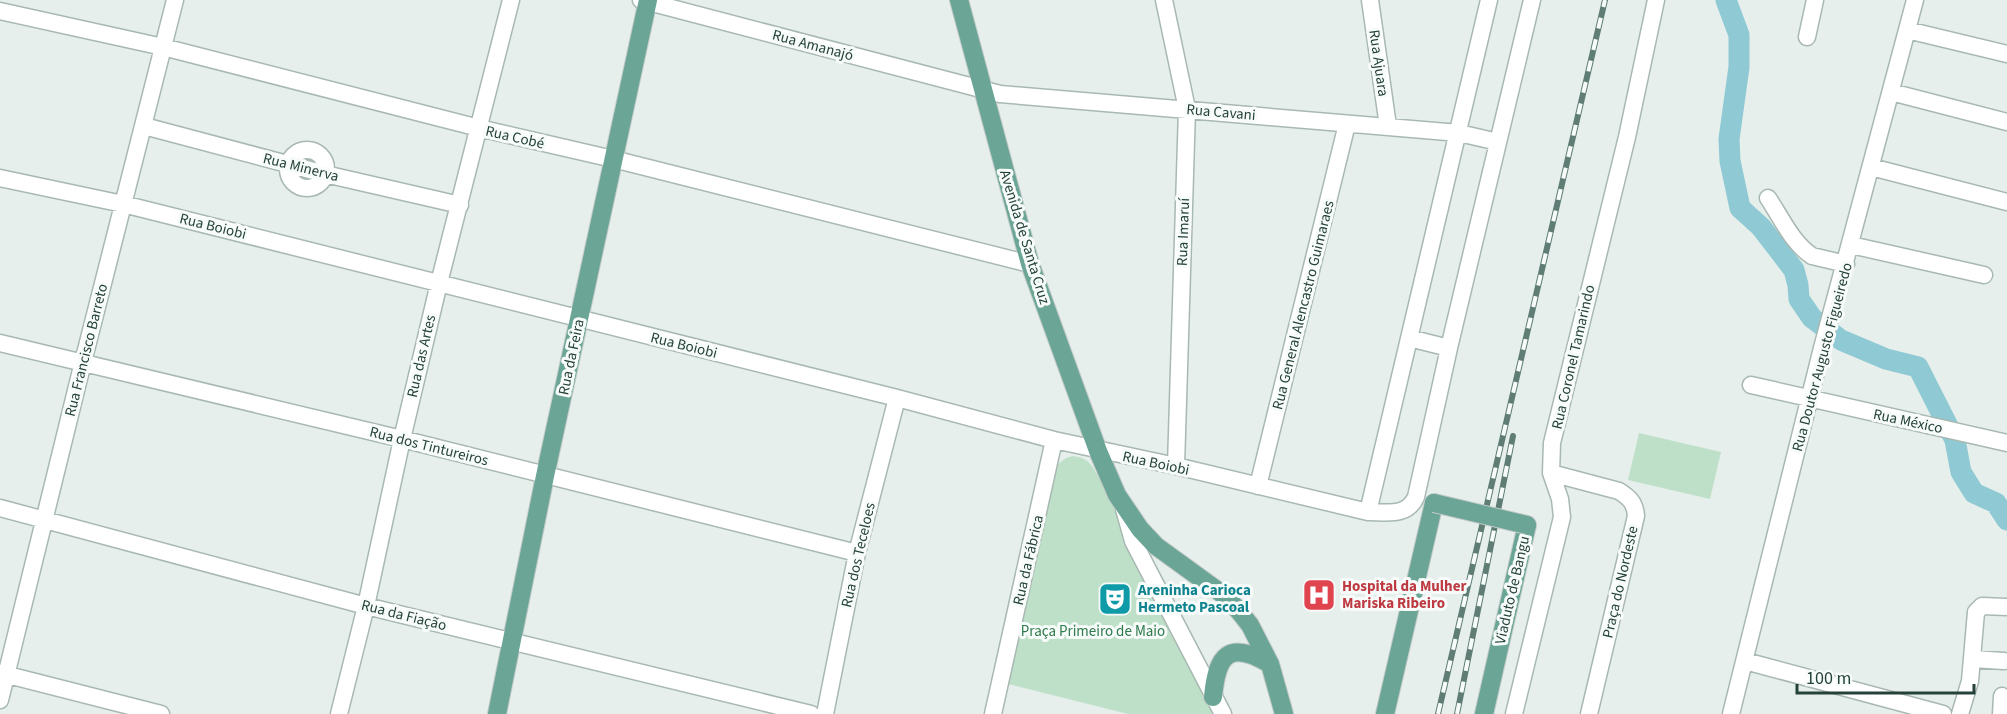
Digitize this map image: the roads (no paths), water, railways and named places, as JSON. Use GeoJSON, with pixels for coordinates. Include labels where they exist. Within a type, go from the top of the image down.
{"type":"FeatureCollection","features":[{"type":"Feature","properties":{"kind":"main road","name":"Avenida de Santa Cruz"},"geometry":{"type":"LineString","coordinates":[[959,0],[1030,264],[1098,451],[1122,502],[1140,529],[1156,546],[1225,596],[1250,625],[1270,664],[1284,714]]}},
{"type":"Feature","properties":{"kind":"main road","name":"Rua da Feira"},"geometry":{"type":"LineString","coordinates":[[497,714],[646,1]]}},
{"type":"Feature","properties":{"kind":"main road","name":"Viaduto de Bangu"},"geometry":{"type":"LineString","coordinates":[[1386,714],[1434,503],[1527,525],[1484,714]]}},
{"type":"Feature","properties":{"kind":"main road"},"geometry":{"type":"LineString","coordinates":[[1213,697],[1217,670],[1229,654],[1239,651],[1252,654],[1270,664]]}},
{"type":"Feature","properties":{"kind":"street","name":"Rua Francisco Barreto"},"geometry":{"type":"LineString","coordinates":[[0,700],[3,673],[46,519],[83,362],[175,0]]}},
{"type":"Feature","properties":{"kind":"street","name":"Rua das Artes"},"geometry":{"type":"LineString","coordinates":[[339,714],[366,606],[439,283],[511,0]]}},
{"type":"Feature","properties":{"kind":"street","name":"Rua Imaruí"},"geometry":{"type":"LineString","coordinates":[[1164,0],[1187,109],[1176,466]]}},
{"type":"Feature","properties":{"kind":"street","name":"Rua Ajuara"},"geometry":{"type":"LineString","coordinates":[[1370,0],[1388,126]]}},
{"type":"Feature","properties":{"kind":"street"},"geometry":{"type":"LineString","coordinates":[[1368,512],[1489,0]]}},
{"type":"Feature","properties":{"kind":"street"},"geometry":{"type":"LineString","coordinates":[[1409,338],[1449,348],[1532,0]]}},
{"type":"Feature","properties":{"kind":"street","name":"Rua Coronel Tamarindo"},"geometry":{"type":"LineString","coordinates":[[1514,714],[1561,525],[1560,499],[1551,473],[1552,443],[1627,136],[1656,0]]}},
{"type":"Feature","properties":{"kind":"street"},"geometry":{"type":"LineString","coordinates":[[1807,37],[1815,0]]}},
{"type":"Feature","properties":{"kind":"street","name":"Rua Doutor Augusto Figueiredo"},"geometry":{"type":"LineString","coordinates":[[1731,714],[1822,348],[1915,0]]}},
{"type":"Feature","properties":{"kind":"street","name":"Rua Amanajó"},"geometry":{"type":"LineString","coordinates":[[646,1],[984,91]]}},
{"type":"Feature","properties":{"kind":"street","name":"Rua Cobé"},"geometry":{"type":"LineString","coordinates":[[0,11],[163,47],[479,128],[614,159],[1030,264]]}},
{"type":"Feature","properties":{"kind":"street"},"geometry":{"type":"LineString","coordinates":[[1907,30],[2007,54]]}},
{"type":"Feature","properties":{"kind":"street","name":"Rua Cavani"},"geometry":{"type":"LineString","coordinates":[[984,91],[1459,133],[1498,142]]}},
{"type":"Feature","properties":{"kind":"street"},"geometry":{"type":"LineString","coordinates":[[1891,92],[2007,122]]}},
{"type":"Feature","properties":{"kind":"street","name":"Rua General Alencastro Guimaraes"},"geometry":{"type":"LineString","coordinates":[[1258,486],[1347,124]]}},
{"type":"Feature","properties":{"kind":"street","name":"Rua Minerva"},"geometry":{"type":"LineString","coordinates":[[144,126],[325,174],[460,205]]}},
{"type":"Feature","properties":{"kind":"street"},"geometry":{"type":"LineString","coordinates":[[1871,167],[2007,202]]}},
{"type":"Feature","properties":{"kind":"street","name":"Rua Boiobi"},"geometry":{"type":"LineString","coordinates":[[0,178],[123,204],[897,398],[1098,451],[1176,466],[1368,512],[1397,513],[1413,505],[1449,348]]}},
{"type":"Feature","properties":{"kind":"street"},"geometry":{"type":"LineString","coordinates":[[1768,198],[1792,235],[1807,253],[1846,264]]}},
{"type":"Feature","properties":{"kind":"street"},"geometry":{"type":"LineString","coordinates":[[1851,245],[1984,275]]}},
{"type":"Feature","properties":{"kind":"street","name":"Rua dos Tintureiros"},"geometry":{"type":"LineString","coordinates":[[0,343],[402,439],[857,554]]}},
{"type":"Feature","properties":{"kind":"street","name":"Rua México"},"geometry":{"type":"LineString","coordinates":[[1751,386],[2007,443]]}},
{"type":"Feature","properties":{"kind":"street","name":"Rua dos Teceloes"},"geometry":{"type":"LineString","coordinates":[[825,714],[857,554],[897,398]]}},
{"type":"Feature","properties":{"kind":"street","name":"Rua da Fábrica"},"geometry":{"type":"LineString","coordinates":[[993,714],[1054,440]]}},
{"type":"Feature","properties":{"kind":"street","name":"Praça do Nordeste"},"geometry":{"type":"LineString","coordinates":[[1551,473],[1619,491],[1629,497],[1635,506],[1636,516],[1589,714]]}},
{"type":"Feature","properties":{"kind":"street","name":"Avenida de Santa Cruz"},"geometry":{"type":"LineString","coordinates":[[1122,502],[1133,541],[1222,714]]}},
{"type":"Feature","properties":{"kind":"street","name":"Rua da Fiação"},"geometry":{"type":"LineString","coordinates":[[0,508],[366,606],[811,714]]}},
{"type":"Feature","properties":{"kind":"street"},"geometry":{"type":"LineString","coordinates":[[1960,714],[1970,681],[1976,612],[1978,608],[1987,606],[2007,607]]}},
{"type":"Feature","properties":{"kind":"street"},"geometry":{"type":"LineString","coordinates":[[1973,659],[2004,661]]}},
{"type":"Feature","properties":{"kind":"street"},"geometry":{"type":"LineString","coordinates":[[1745,661],[1886,707],[1938,713]]}},
{"type":"Feature","properties":{"kind":"street"},"geometry":{"type":"LineString","coordinates":[[3,673],[161,714]]}},
{"type":"Feature","properties":{"kind":"street"},"geometry":{"type":"LineString","coordinates":[[2001,714],[2002,696]]}},
{"type":"Feature","properties":{"kind":"waterway"},"geometry":{"type":"LineString","coordinates":[[1726,0],[1739,35],[1739,67],[1729,139],[1730,161],[1740,208],[1761,227],[1794,270],[1799,299],[1812,318],[1841,340],[1886,359],[1918,367],[1955,440],[1961,472],[1974,493],[1996,503],[2007,520]]}},
{"type":"Feature","properties":{"kind":"railway"},"geometry":{"type":"LineString","coordinates":[[1438,714],[1605,0]]}},
{"type":"Feature","properties":{"kind":"railway"},"geometry":{"type":"LineString","coordinates":[[1457,714],[1513,436]]}},
{"type":"Feature","properties":{"kind":"place","name":"Hospital da Mulher Mariska Ribeiro"},"geometry":{"type":"Point","coordinates":[1319,595]}},
{"type":"Feature","properties":{"kind":"place","name":"Areninha Carioca Hermeto Pascoal"},"geometry":{"type":"Point","coordinates":[1115,599]}},
{"type":"Feature","properties":{"kind":"park label","name":"Praça Primeiro de Maio"},"geometry":{"type":"Point","coordinates":[1093,631]}}]}
